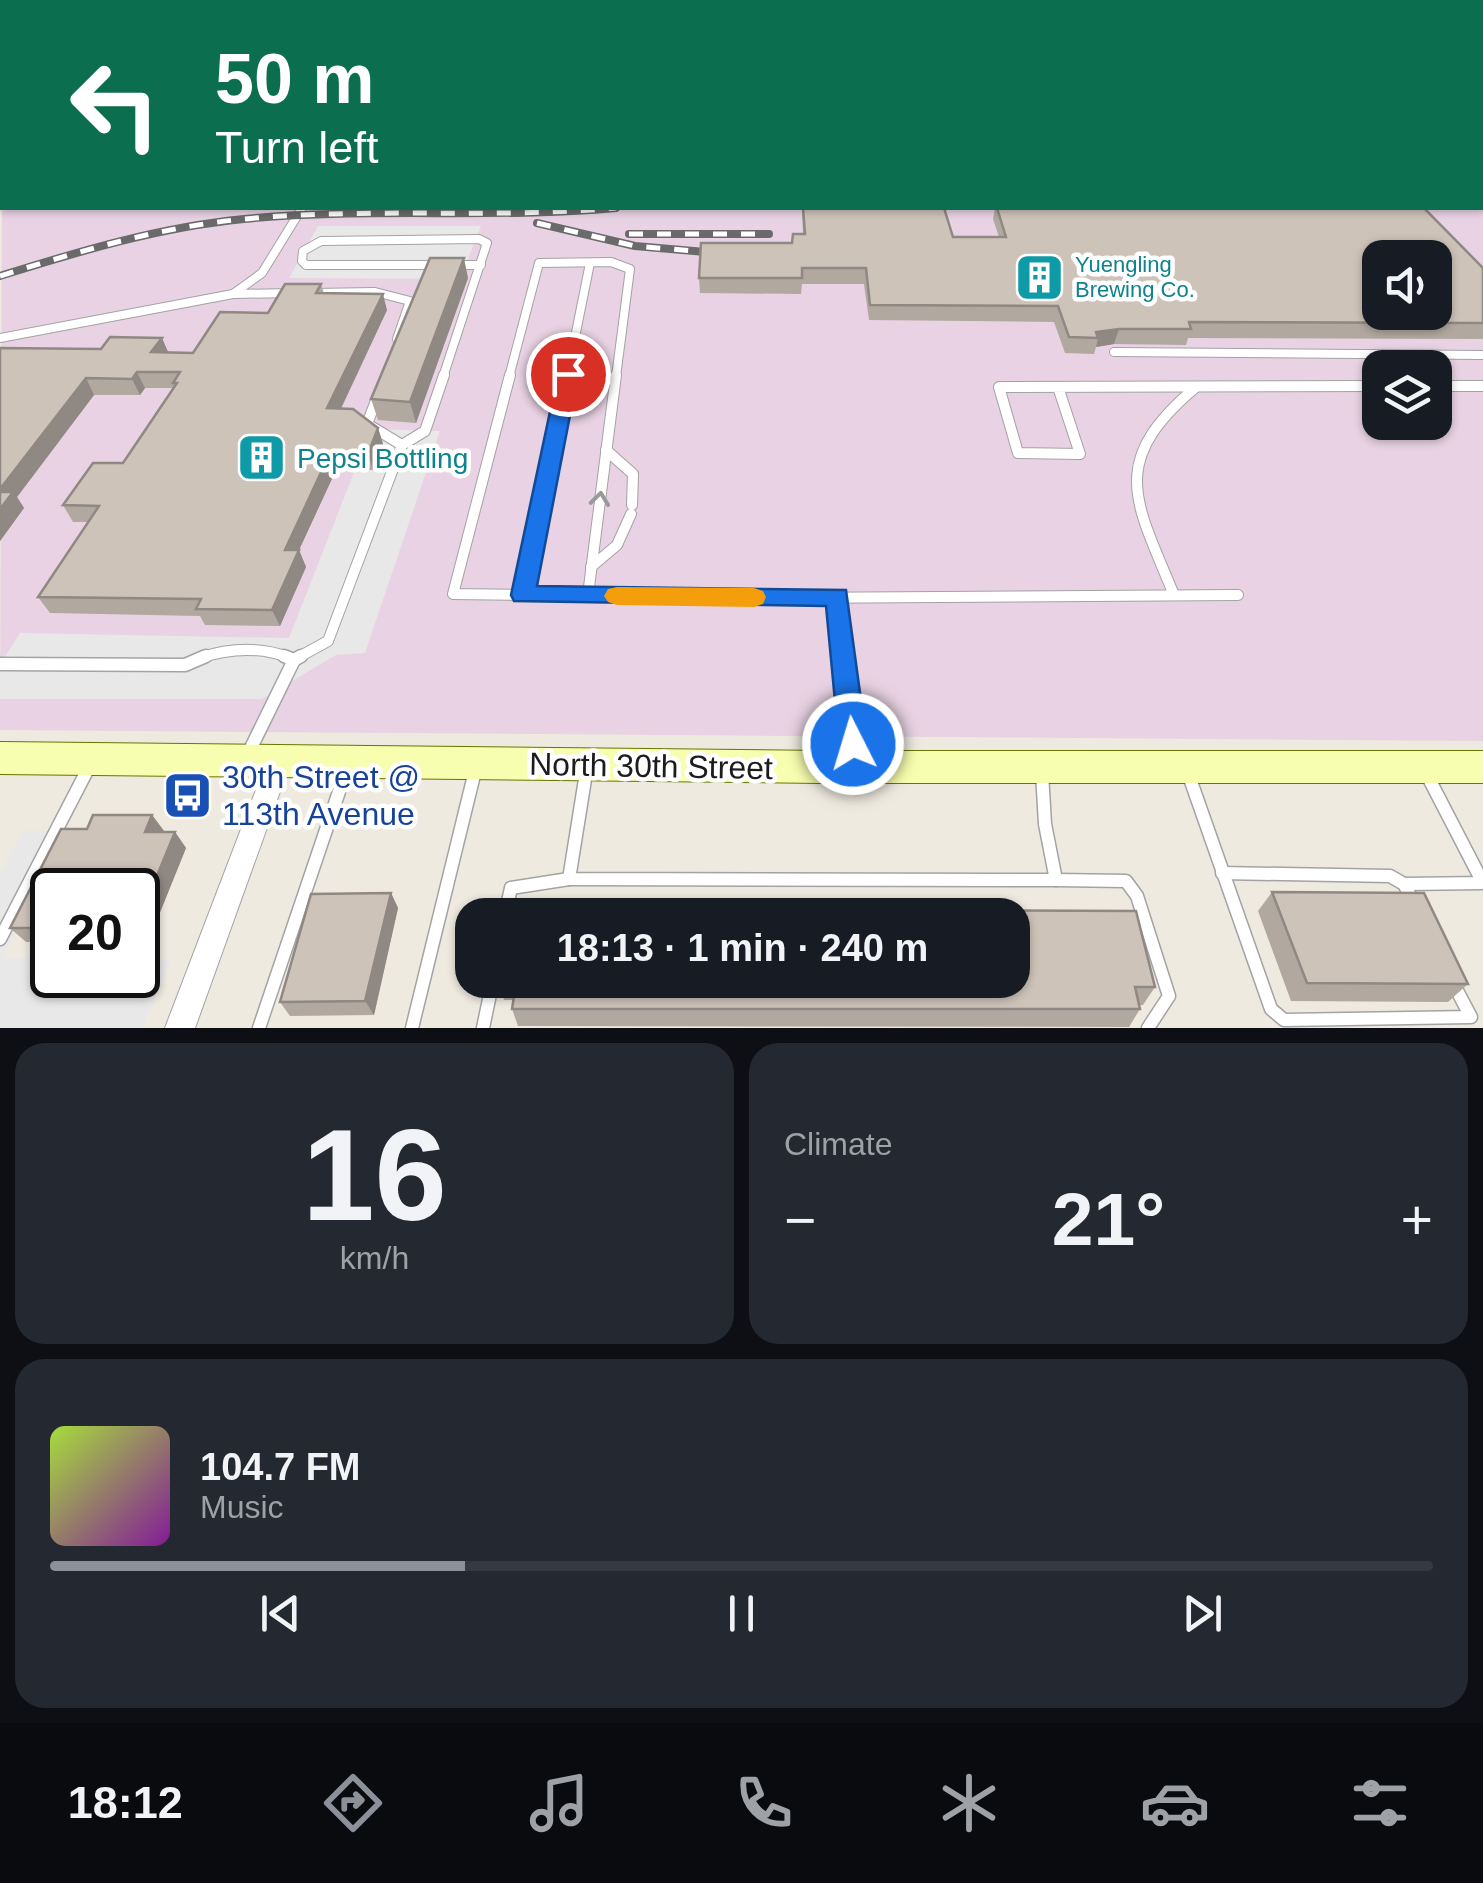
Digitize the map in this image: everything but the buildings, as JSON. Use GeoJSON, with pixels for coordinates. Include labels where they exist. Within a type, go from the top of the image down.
{"type":"FeatureCollection","features":[{"type":"Feature","properties":{"kind":"main road","name":"North 30th Street"},"geometry":{"type":"LineString","coordinates":[[1,760],[1483,767]]}},
{"type":"Feature","properties":{"kind":"street"},"geometry":{"type":"LineString","coordinates":[[180,1028],[262,762]]}},
{"type":"Feature","properties":{"kind":"lane"},"geometry":{"type":"LineString","coordinates":[[234,294],[262,273],[301,210]]}},
{"type":"Feature","properties":{"kind":"lane"},"geometry":{"type":"LineString","coordinates":[[262,762],[294,660],[328,641],[402,445],[425,430],[481,265],[487,243],[479,239],[321,241],[308,246],[302,261],[322,265],[481,265]]}},
{"type":"Feature","properties":{"kind":"lane"},"geometry":{"type":"LineString","coordinates":[[588,596],[630,269],[611,262],[539,264],[453,594],[588,596],[837,597],[1238,596]]}},
{"type":"Feature","properties":{"kind":"lane"},"geometry":{"type":"LineString","coordinates":[[523,595],[590,263]]}},
{"type":"Feature","properties":{"kind":"lane"},"geometry":{"type":"LineString","coordinates":[[0,338],[234,294],[398,295],[410,301],[392,354]]}},
{"type":"Feature","properties":{"kind":"lane"},"geometry":{"type":"LineString","coordinates":[[1114,352],[1483,356]]}},
{"type":"Feature","properties":{"kind":"lane"},"geometry":{"type":"LineString","coordinates":[[1058,387],[1080,454],[1018,453],[999,387],[1362,386]]}},
{"type":"Feature","properties":{"kind":"lane"},"geometry":{"type":"LineString","coordinates":[[1452,386],[1483,386]]}},
{"type":"Feature","properties":{"kind":"lane"},"geometry":{"type":"LineString","coordinates":[[1174,595],[1140,502],[1134,467],[1151,424],[1197,387]]}},
{"type":"Feature","properties":{"kind":"lane"},"geometry":{"type":"LineString","coordinates":[[380,389],[367,424],[402,445]]}},
{"type":"Feature","properties":{"kind":"lane"},"geometry":{"type":"LineString","coordinates":[[591,567],[618,546],[628,531],[632,509],[633,474],[606,450]]}},
{"type":"Feature","properties":{"kind":"lane"},"geometry":{"type":"LineString","coordinates":[[837,597],[854,767]]}},
{"type":"Feature","properties":{"kind":"lane"},"geometry":{"type":"LineString","coordinates":[[0,664],[185,665],[212,650],[275,650],[294,660]]}},
{"type":"Feature","properties":{"kind":"lane"},"geometry":{"type":"LineString","coordinates":[[0,939],[93,760]]}},
{"type":"Feature","properties":{"kind":"lane"},"geometry":{"type":"LineString","coordinates":[[260,1028],[349,762]]}},
{"type":"Feature","properties":{"kind":"lane"},"geometry":{"type":"LineString","coordinates":[[412,1028],[477,764]]}},
{"type":"Feature","properties":{"kind":"lane"},"geometry":{"type":"LineString","coordinates":[[570,880],[587,765]]}},
{"type":"Feature","properties":{"kind":"lane"},"geometry":{"type":"LineString","coordinates":[[1042,767],[1045,824],[1056,880]]}},
{"type":"Feature","properties":{"kind":"lane"},"geometry":{"type":"LineString","coordinates":[[1186,767],[1270,1010],[1284,1020],[1471,1018],[1446,968]]}},
{"type":"Feature","properties":{"kind":"lane"},"geometry":{"type":"LineString","coordinates":[[1222,873],[1390,876],[1404,884],[1482,883],[1423,767]]}},
{"type":"Feature","properties":{"kind":"lane"},"geometry":{"type":"LineString","coordinates":[[508,898],[510,888],[570,880],[1126,881],[1137,896],[1169,996],[1148,1028]]}},
{"type":"Feature","properties":{"kind":"lane"},"geometry":{"type":"LineString","coordinates":[[1404,884],[1421,917]]}},
{"type":"Feature","properties":{"kind":"lane"},"geometry":{"type":"LineString","coordinates":[[484,1028],[490,998]]}},
{"type":"Feature","properties":{"kind":"shaded area"},"geometry":{"type":"Polygon","coordinates":[[[2,210],[1483,210],[1483,741],[0,730],[2,210]]]}},
{"type":"Feature","properties":{"kind":"shaded area"},"geometry":{"type":"Polygon","coordinates":[[[318,226],[481,226],[460,279],[289,278],[318,226]]]}},
{"type":"Feature","properties":{"kind":"shaded area"},"geometry":{"type":"Polygon","coordinates":[[[371,429],[440,431],[365,653],[336,655],[262,699],[0,699],[0,664],[20,633],[289,638],[371,429]]]}},
{"type":"Feature","properties":{"kind":"shaded area"},"geometry":{"type":"Polygon","coordinates":[[[23,831],[66,831],[47,868],[30,868],[30,902],[2,958],[30,959],[30,998],[155,998],[142,1028],[0,1028],[0,873],[23,831]]]}},
{"type":"Feature","properties":{"kind":"shaded area"},"geometry":{"type":"Polygon","coordinates":[[[160,960],[171,960],[160,986],[160,960]]]}},
{"type":"Feature","properties":{"kind":"railway"},"geometry":{"type":"LineString","coordinates":[[0,276],[151,234],[244,219],[585,210]]}},
{"type":"Feature","properties":{"kind":"railway"},"geometry":{"type":"LineString","coordinates":[[537,223],[635,246],[729,254]]}},
{"type":"Feature","properties":{"kind":"railway"},"geometry":{"type":"LineString","coordinates":[[629,234],[769,234]]}},
{"type":"Feature","properties":{"kind":"slow traffic"},"geometry":{"type":"LineString","coordinates":[[617,596],[754,597]]}},
{"type":"Feature","properties":{"kind":"place","name":"Yuengling Brewing Co."},"geometry":{"type":"Point","coordinates":[1040,277]}},
{"type":"Feature","properties":{"kind":"place","name":"Pepsi Bottling"},"geometry":{"type":"Point","coordinates":[262,458]}},
{"type":"Feature","properties":{"kind":"place","name":"30th Street @ 113th Avenue"},"geometry":{"type":"Point","coordinates":[187,795]}},
{"type":"Feature","properties":{"kind":"route"},"geometry":{"type":"LineString","coordinates":[[568,374],[523,595],[837,597],[853,744]]}}]}
